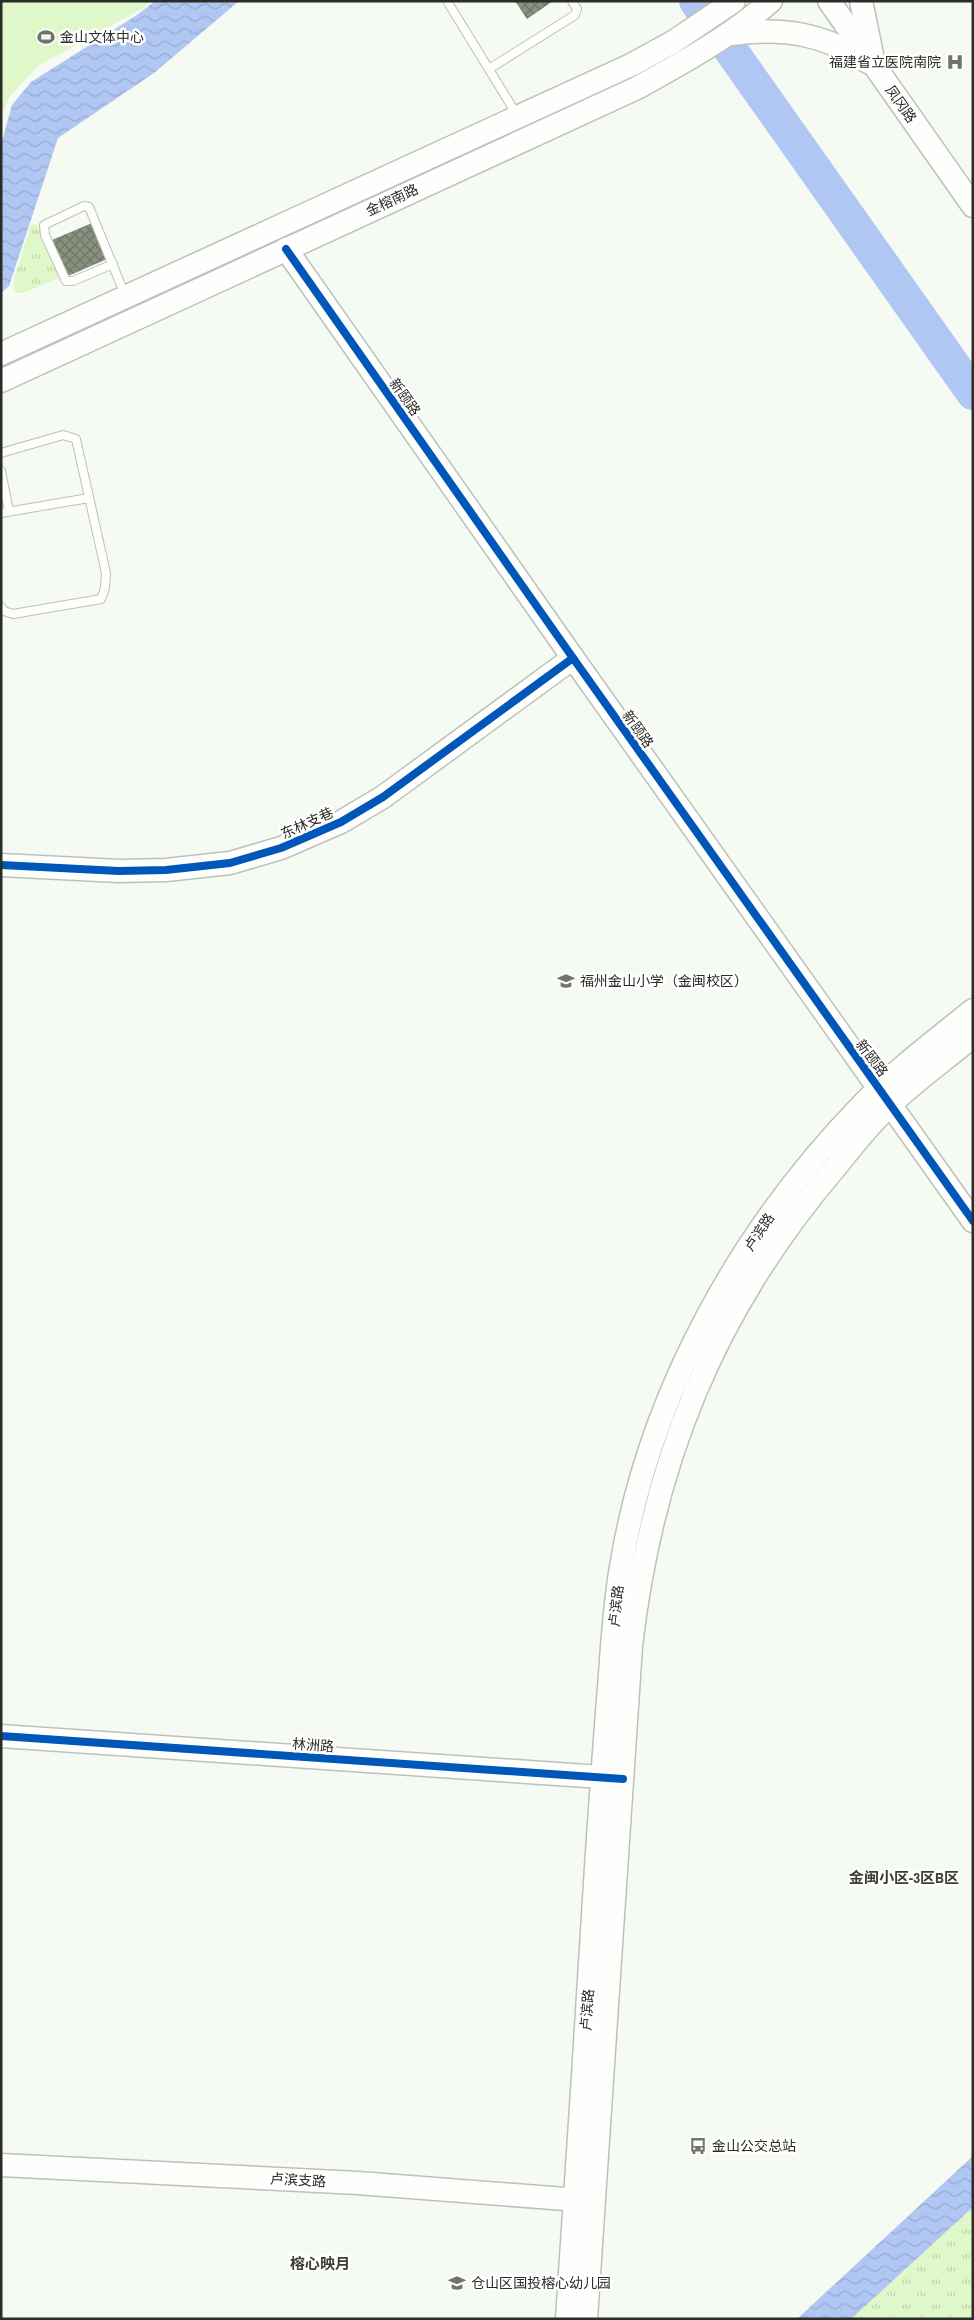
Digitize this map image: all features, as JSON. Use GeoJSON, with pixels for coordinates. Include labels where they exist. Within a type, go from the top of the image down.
{"type":"FeatureCollection","features":[{"type":"Feature","properties":{"kind":"main road","name":"金榕南路"},"geometry":{"type":"LineString","coordinates":[[1,354],[633,64],[673,42],[716,8],[734,1]]}},
{"type":"Feature","properties":{"kind":"main road","name":"金榕南路"},"geometry":{"type":"LineString","coordinates":[[1,381],[628,92],[687,61],[748,20],[772,1]]}},
{"type":"Feature","properties":{"kind":"main road","name":"凤冈路"},"geometry":{"type":"LineString","coordinates":[[829,1],[973,206]]}},
{"type":"Feature","properties":{"kind":"main road"},"geometry":{"type":"LineString","coordinates":[[861,1],[865,29],[875,67]]}},
{"type":"Feature","properties":{"kind":"main road"},"geometry":{"type":"LineString","coordinates":[[726,35],[780,30],[811,36],[848,50],[875,67]]}},
{"type":"Feature","properties":{"kind":"main road","name":"新颐路"},"geometry":{"type":"LineString","coordinates":[[286,249],[573,658],[973,1221]]}},
{"type":"Feature","properties":{"kind":"main road","name":"东林支巷"},"geometry":{"type":"LineString","coordinates":[[1,865],[136,871],[176,870],[230,862],[281,848],[342,822],[382,797],[573,658]]}},
{"type":"Feature","properties":{"kind":"main road","name":"卢滨路"},"geometry":{"type":"LineString","coordinates":[[567,2319],[585,2200],[612,1778],[615,1605],[621,1563],[642,1478],[679,1376],[732,1274],[760,1229],[818,1154],[885,1096],[973,1010]]}},
{"type":"Feature","properties":{"kind":"main road"},"geometry":{"type":"LineString","coordinates":[[885,1096],[973,1036]]}},
{"type":"Feature","properties":{"kind":"main road","name":"林洲路"},"geometry":{"type":"LineString","coordinates":[[1,1736],[612,1778]]}},
{"type":"Feature","properties":{"kind":"main road","name":"卢滨支路"},"geometry":{"type":"LineString","coordinates":[[1,2165],[358,2183],[585,2200]]}},
{"type":"Feature","properties":{"kind":"main road"},"geometry":{"type":"LineString","coordinates":[[585,2200],[586,2319]]}},
{"type":"Feature","properties":{"kind":"lane"},"geometry":{"type":"LineString","coordinates":[[447,1],[518,117]]}},
{"type":"Feature","properties":{"kind":"lane"},"geometry":{"type":"LineString","coordinates":[[488,69],[575,14],[576,9],[572,1]]}},
{"type":"Feature","properties":{"kind":"lane"},"geometry":{"type":"LineString","coordinates":[[112,264],[73,281],[66,280],[45,235],[44,225],[84,206],[89,207],[126,297]]}},
{"type":"Feature","properties":{"kind":"lane"},"geometry":{"type":"LineString","coordinates":[[1,453],[64,435],[76,439],[106,574],[105,588],[101,599],[13,614],[4,611],[1,607]]}},
{"type":"Feature","properties":{"kind":"lane"},"geometry":{"type":"LineString","coordinates":[[1,471],[5,512],[89,498]]}},
{"type":"Feature","properties":{"kind":"green space","name":"金山文体中心"},"geometry":{"type":"Polygon","coordinates":[[[1,1],[151,1],[143,8],[38,66],[9,97],[1,118],[1,1]]]}},
{"type":"Feature","properties":{"kind":"green space"},"geometry":{"type":"Polygon","coordinates":[[[36,224],[41,229],[62,277],[25,292],[16,293],[14,279],[31,225],[36,224]]]}},
{"type":"Feature","properties":{"kind":"green space"},"geometry":{"type":"Polygon","coordinates":[[[973,2198],[973,2319],[844,2319],[973,2198]]]}},
{"type":"Feature","properties":{"kind":"water"},"geometry":{"type":"Polygon","coordinates":[[[155,1],[239,1],[154,73],[58,138],[9,286],[1,293],[1,145],[12,105],[31,82],[137,15],[155,1]]]}},
{"type":"Feature","properties":{"kind":"water"},"geometry":{"type":"Polygon","coordinates":[[[973,2156],[973,2207],[851,2319],[797,2319],[973,2156]]]}},
{"type":"Feature","properties":{"kind":"building"},"geometry":{"type":"Polygon","coordinates":[[[515,1],[553,1],[527,19],[515,1]]]}},
{"type":"Feature","properties":{"kind":"building"},"geometry":{"type":"Polygon","coordinates":[[[92,223],[107,259],[68,276],[52,240],[92,223]]]}},
{"type":"Feature","properties":{"kind":"waterway"},"geometry":{"type":"LineString","coordinates":[[696,1],[973,393]]}},
{"type":"Feature","properties":{"kind":"cycle path"},"geometry":{"type":"LineString","coordinates":[[286,249],[573,658],[973,1221]]}},
{"type":"Feature","properties":{"kind":"cycle path"},"geometry":{"type":"LineString","coordinates":[[1,865],[119,871],[166,870],[230,863],[281,848],[341,822],[383,797],[573,658]]}},
{"type":"Feature","properties":{"kind":"cycle path"},"geometry":{"type":"LineString","coordinates":[[1,1736],[623,1779]]}},
{"type":"Feature","properties":{"kind":"place","name":"金山文体中心"},"geometry":{"type":"Point","coordinates":[46,37]}},
{"type":"Feature","properties":{"kind":"place","name":"福建省立医院南院"},"geometry":{"type":"Point","coordinates":[955,62]}},
{"type":"Feature","properties":{"kind":"place","name":"福州金山小学（金闽校区）"},"geometry":{"type":"Point","coordinates":[566,981]}},
{"type":"Feature","properties":{"kind":"place","name":"金山公交总站"},"geometry":{"type":"Point","coordinates":[698,2146]}},
{"type":"Feature","properties":{"kind":"place","name":"仓山区国投榕心幼儿园"},"geometry":{"type":"Point","coordinates":[457,2283]}},
{"type":"Feature","properties":{"kind":"district","name":"金闽小区-3区B区"},"geometry":{"type":"Point","coordinates":[904,1877]}},
{"type":"Feature","properties":{"kind":"district","name":"榕心映月"},"geometry":{"type":"Point","coordinates":[320,2263]}}]}
